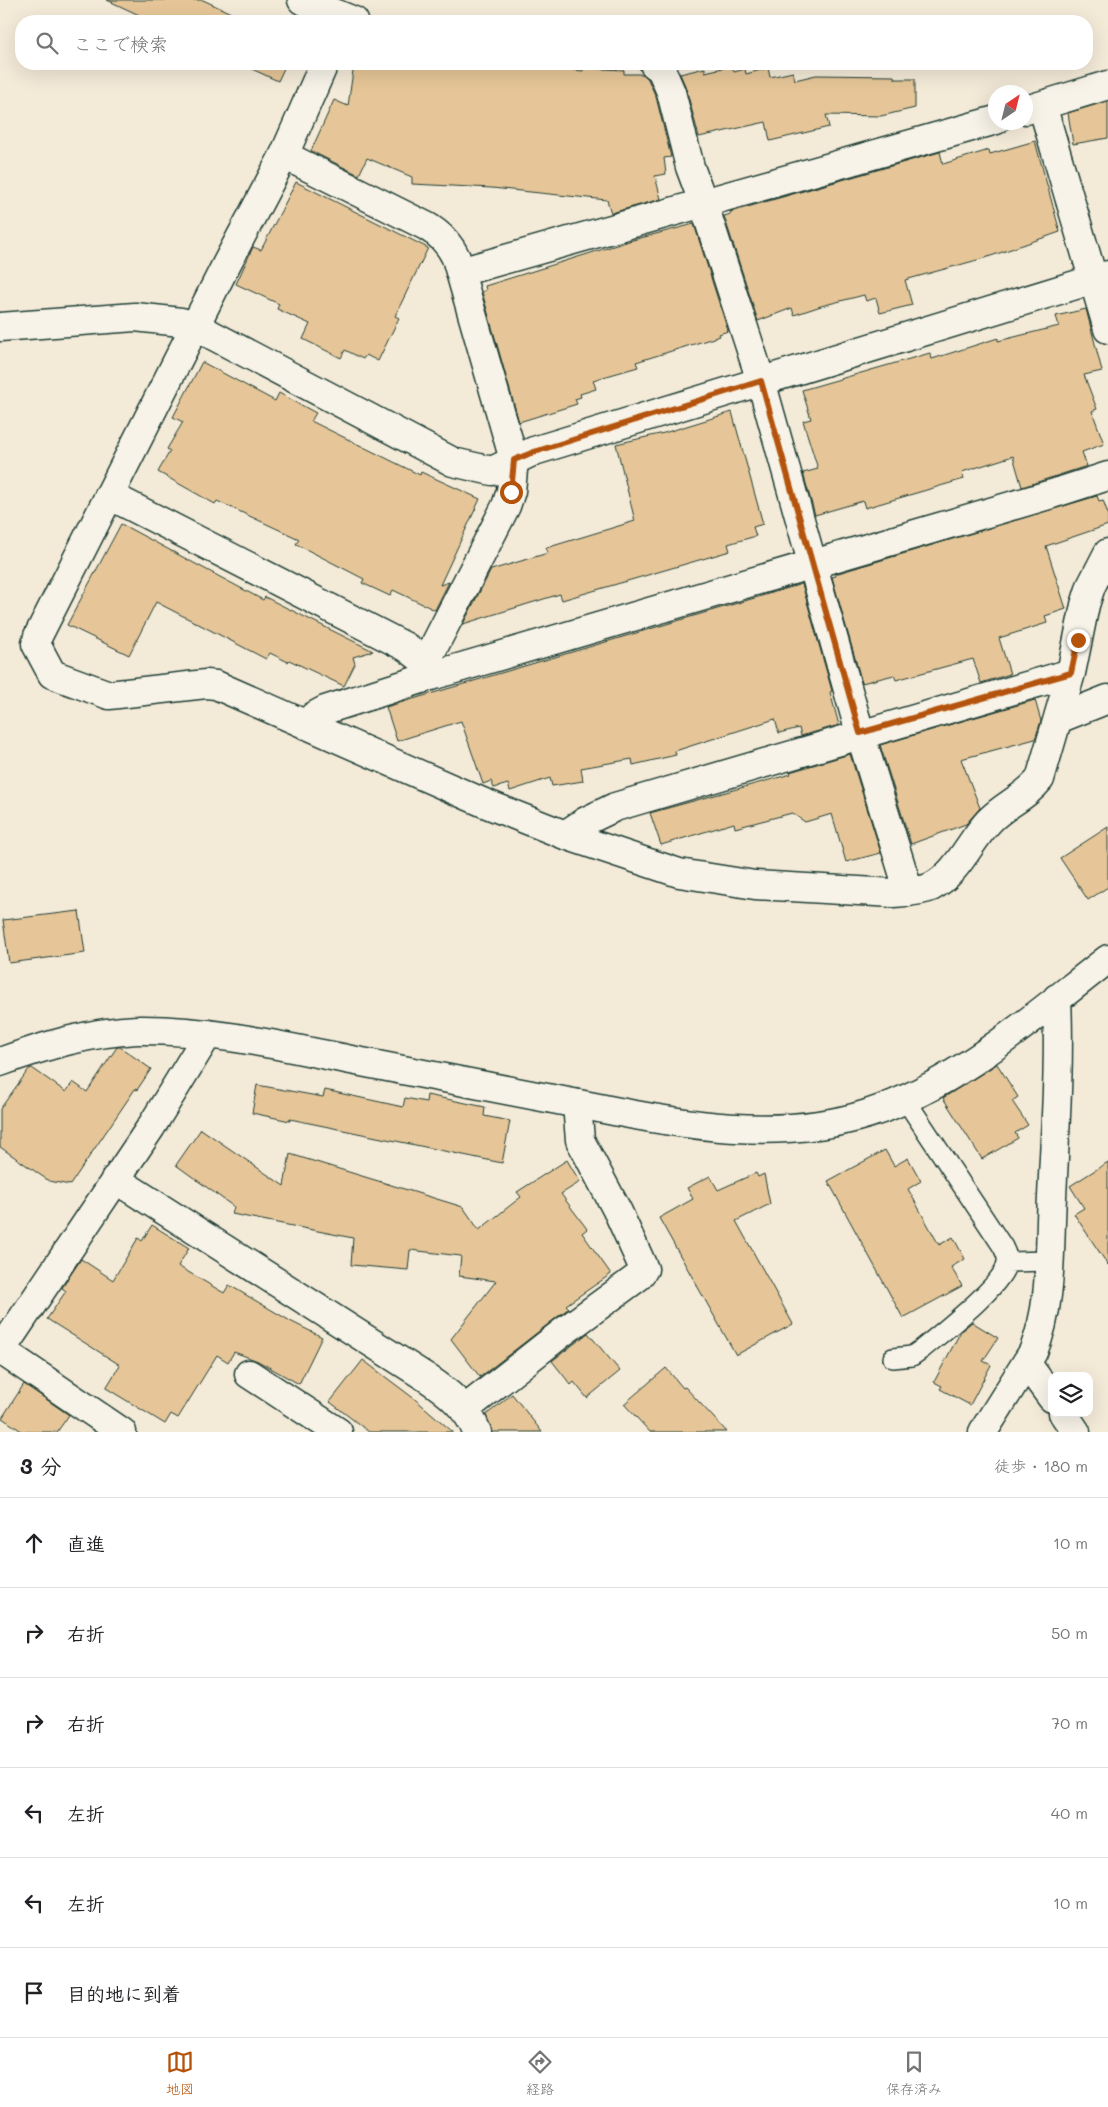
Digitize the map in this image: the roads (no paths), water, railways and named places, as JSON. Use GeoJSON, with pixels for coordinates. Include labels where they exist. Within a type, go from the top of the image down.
{"type":"FeatureCollection","features":[{"type":"Feature","properties":{"kind":"street"},"geometry":{"type":"LineString","coordinates":[[302,0],[336,15]]}},
{"type":"Feature","properties":{"kind":"street"},"geometry":{"type":"LineString","coordinates":[[321,70],[284,155],[38,636],[36,644],[52,674],[108,695],[206,684],[216,685],[482,802],[565,835],[679,873],[756,885],[893,893],[909,892],[930,887],[948,875],[989,821],[1008,805],[1034,788],[1042,774],[1071,673],[1085,605],[1091,586],[1108,553]]}},
{"type":"Feature","properties":{"kind":"street"},"geometry":{"type":"LineString","coordinates":[[661,70],[671,92],[690,167],[761,381],[860,733],[909,892]]}},
{"type":"Feature","properties":{"kind":"street"},"geometry":{"type":"LineString","coordinates":[[1108,85],[1034,107],[1100,277],[1108,328]]}},
{"type":"Feature","properties":{"kind":"street"},"geometry":{"type":"LineString","coordinates":[[460,272],[988,122]]}},
{"type":"Feature","properties":{"kind":"street"},"geometry":{"type":"LineString","coordinates":[[284,155],[438,233],[452,250],[514,460],[511,492],[506,506],[428,670]]}},
{"type":"Feature","properties":{"kind":"street"},"geometry":{"type":"LineString","coordinates":[[0,327],[135,318],[181,322],[195,326],[453,462],[492,470],[534,452],[1100,277]]}},
{"type":"Feature","properties":{"kind":"street"},"geometry":{"type":"LineString","coordinates":[[306,726],[314,716],[325,710],[428,670],[812,565],[1108,476]]}},
{"type":"Feature","properties":{"kind":"street"},"geometry":{"type":"LineString","coordinates":[[109,495],[406,647],[417,654],[428,670]]}},
{"type":"Feature","properties":{"kind":"street"},"geometry":{"type":"LineString","coordinates":[[565,835],[586,821],[614,807],[860,733],[1071,673]]}},
{"type":"Feature","properties":{"kind":"street"},"geometry":{"type":"LineString","coordinates":[[1058,718],[1108,699]]}},
{"type":"Feature","properties":{"kind":"street"},"geometry":{"type":"LineString","coordinates":[[0,1062],[40,1047],[100,1034],[135,1030],[208,1034],[286,1047],[577,1104],[669,1120],[733,1127],[777,1128],[837,1121],[864,1115],[905,1099],[959,1069],[993,1047],[1108,959]]}},
{"type":"Feature","properties":{"kind":"street"},"geometry":{"type":"LineString","coordinates":[[983,1432],[1027,1364],[1039,1338],[1047,1291],[1059,1046],[1057,998]]}},
{"type":"Feature","properties":{"kind":"street"},"geometry":{"type":"LineString","coordinates":[[122,1432],[0,1351],[151,1127],[208,1034]]}},
{"type":"Feature","properties":{"kind":"street"},"geometry":{"type":"LineString","coordinates":[[115,1179],[427,1378],[446,1392],[471,1421],[563,1332],[638,1277],[644,1269],[618,1212],[580,1140],[577,1104]]}},
{"type":"Feature","properties":{"kind":"street"},"geometry":{"type":"LineString","coordinates":[[1027,1364],[1048,1393]]}},
{"type":"Feature","properties":{"kind":"street"},"geometry":{"type":"LineString","coordinates":[[249,1374],[338,1432]]}},
{"type":"Feature","properties":{"kind":"street"},"geometry":{"type":"LineString","coordinates":[[1066,1417],[1076,1432]]}},
{"type":"Feature","properties":{"kind":"lane"},"geometry":{"type":"LineString","coordinates":[[893,1358],[912,1356],[922,1349],[994,1286],[1007,1262],[1003,1247],[905,1099]]}},
{"type":"Feature","properties":{"kind":"lane"},"geometry":{"type":"LineString","coordinates":[[1007,1262],[1048,1261]]}}]}
